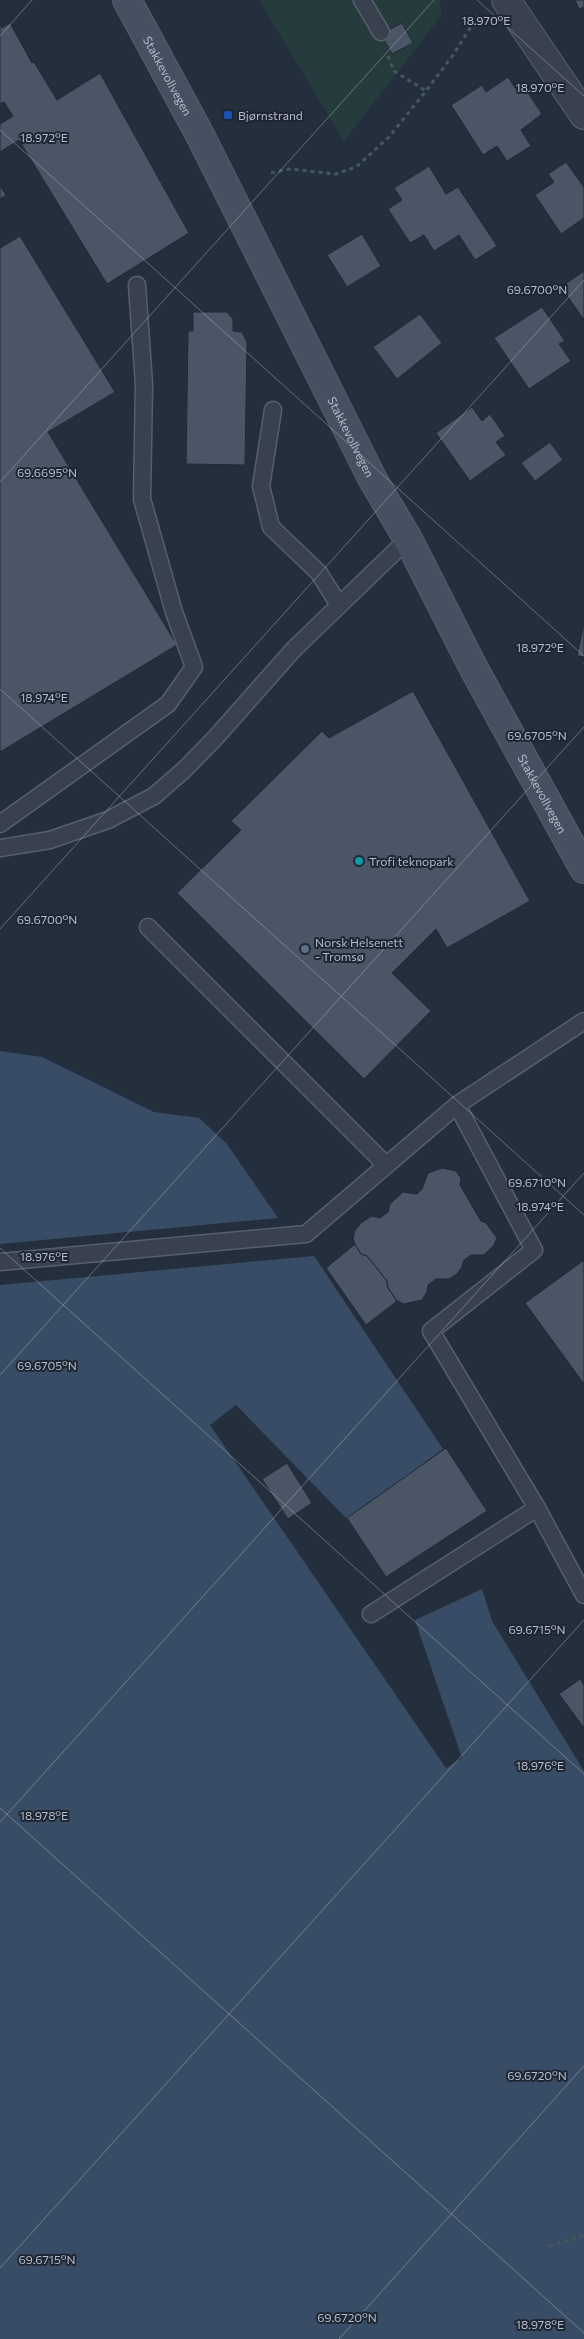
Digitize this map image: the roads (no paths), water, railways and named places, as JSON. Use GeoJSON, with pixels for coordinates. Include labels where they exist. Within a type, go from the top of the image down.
{"type":"FeatureCollection","features":[{"type":"Feature","properties":{"kind":"street","name":"Stakkevollvegen"},"geometry":{"type":"LineString","coordinates":[[127,0],[200,136],[374,480],[408,539],[473,667],[584,870]]}},
{"type":"Feature","properties":{"kind":"street"},"geometry":{"type":"LineString","coordinates":[[494,4],[584,115]]}},
{"type":"Feature","properties":{"kind":"lane"},"geometry":{"type":"LineString","coordinates":[[362,0],[381,32]]}},
{"type":"Feature","properties":{"kind":"lane"},"geometry":{"type":"LineString","coordinates":[[0,824],[168,704],[194,667],[174,612],[142,499],[144,384],[137,285]]}},
{"type":"Feature","properties":{"kind":"lane"},"geometry":{"type":"LineString","coordinates":[[273,410],[261,486],[271,527],[318,573],[339,605]]}},
{"type":"Feature","properties":{"kind":"lane"},"geometry":{"type":"LineString","coordinates":[[0,848],[58,837],[108,820],[154,796],[210,743],[294,649],[408,539]]}},
{"type":"Feature","properties":{"kind":"lane"},"geometry":{"type":"LineString","coordinates":[[148,927],[386,1166]]}},
{"type":"Feature","properties":{"kind":"lane"},"geometry":{"type":"LineString","coordinates":[[0,1262],[306,1234],[457,1105],[584,1021]]}},
{"type":"Feature","properties":{"kind":"lane"},"geometry":{"type":"LineString","coordinates":[[457,1105],[534,1250],[431,1331],[537,1508],[584,1596]]}},
{"type":"Feature","properties":{"kind":"lane"},"geometry":{"type":"LineString","coordinates":[[371,1614],[537,1508]]}},
{"type":"Feature","properties":{"kind":"water"},"geometry":{"type":"Polygon","coordinates":[[[0,1051],[42,1057],[154,1112],[199,1118],[227,1144],[278,1218],[0,1244],[0,1051]]]}},
{"type":"Feature","properties":{"kind":"water"},"geometry":{"type":"Polygon","coordinates":[[[314,1256],[443,1449],[348,1520],[236,1405],[210,1425],[446,1768],[462,1758],[415,1620],[482,1589],[492,1621],[584,1771],[584,2339],[0,2339],[0,1285],[314,1256]]]}},
{"type":"Feature","properties":{"kind":"place","name":"Bjørnstrand"},"geometry":{"type":"Point","coordinates":[228,115]}},
{"type":"Feature","properties":{"kind":"place","name":"Trofi teknopark"},"geometry":{"type":"Point","coordinates":[359,861]}},
{"type":"Feature","properties":{"kind":"place","name":"Norsk Helsenett - Tromsø"},"geometry":{"type":"Point","coordinates":[305,949]}}]}
